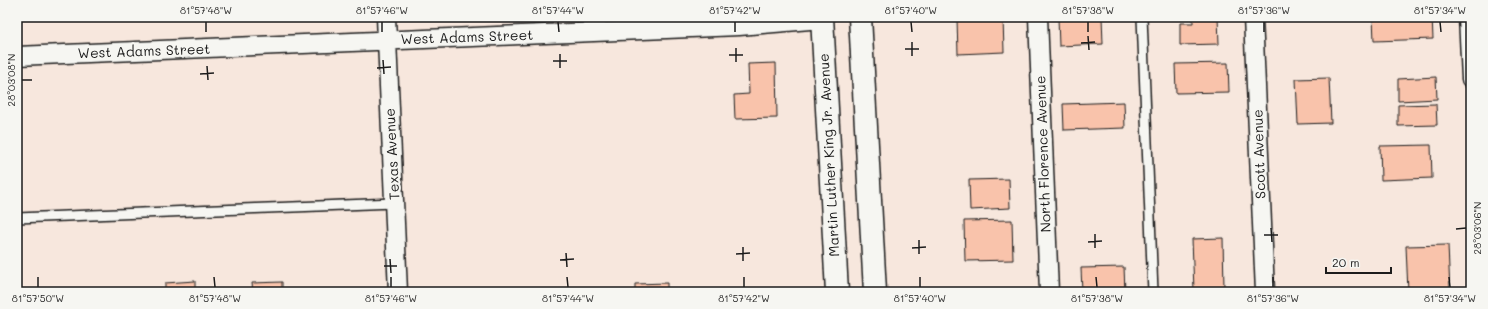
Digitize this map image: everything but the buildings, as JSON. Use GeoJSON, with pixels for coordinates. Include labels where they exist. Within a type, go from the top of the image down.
{"type":"FeatureCollection","features":[{"type":"Feature","properties":{"kind":"main road"},"geometry":{"type":"LineString","coordinates":[[860,17],[875,292]]}},
{"type":"Feature","properties":{"kind":"main road","name":"Martin Luther King Jr. Avenue"},"geometry":{"type":"LineString","coordinates":[[822,18],[837,292]]}},
{"type":"Feature","properties":{"kind":"street","name":"Texas Avenue"},"geometry":{"type":"LineString","coordinates":[[386,17],[398,292]]}},
{"type":"Feature","properties":{"kind":"street","name":"North Florence Avenue"},"geometry":{"type":"LineString","coordinates":[[1038,17],[1049,292]]}},
{"type":"Feature","properties":{"kind":"street","name":"Scott Avenue"},"geometry":{"type":"LineString","coordinates":[[1253,17],[1265,292]]}},
{"type":"Feature","properties":{"kind":"street"},"geometry":{"type":"LineString","coordinates":[[1468,17],[1471,79]]}},
{"type":"Feature","properties":{"kind":"street","name":"West Adams Street"},"geometry":{"type":"LineString","coordinates":[[17,56],[739,26],[822,18]]}},
{"type":"Feature","properties":{"kind":"lane"},"geometry":{"type":"LineString","coordinates":[[1142,17],[1153,292]]}},
{"type":"Feature","properties":{"kind":"lane"},"geometry":{"type":"LineString","coordinates":[[17,218],[394,203]]}}]}
